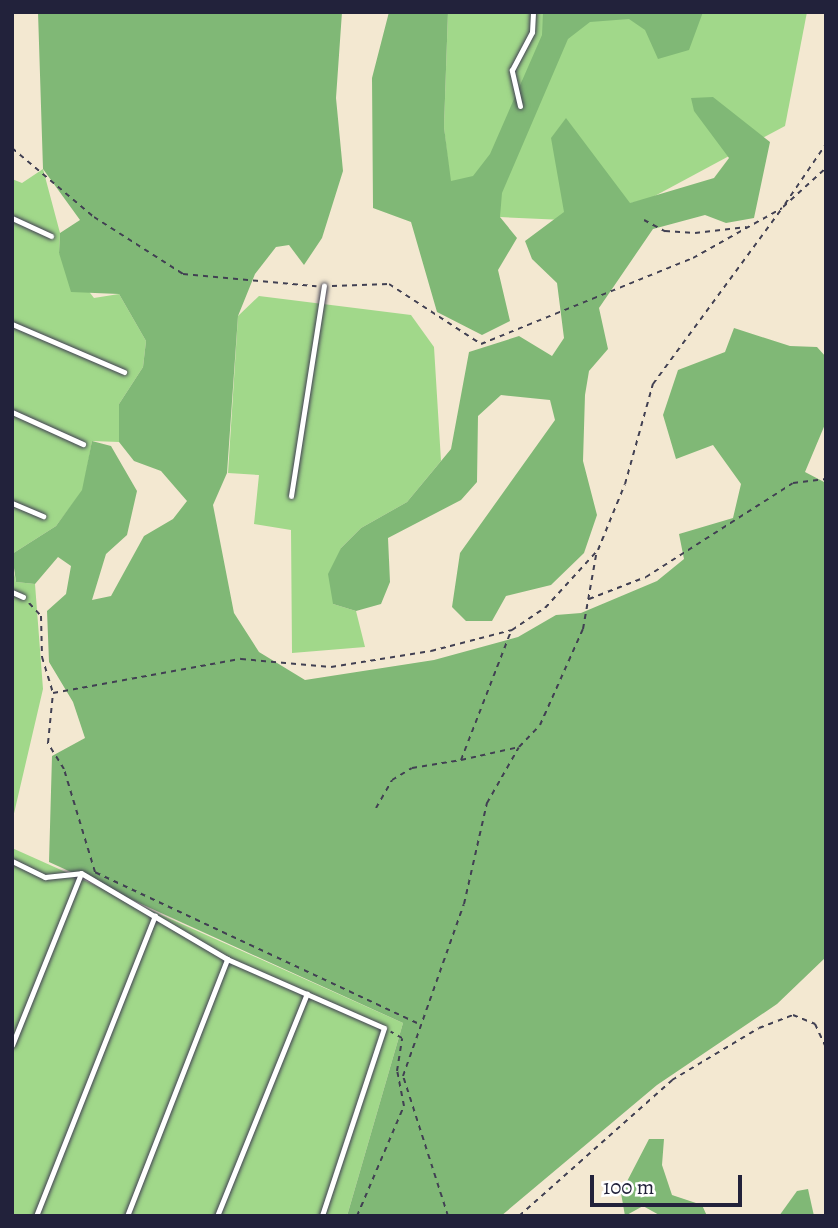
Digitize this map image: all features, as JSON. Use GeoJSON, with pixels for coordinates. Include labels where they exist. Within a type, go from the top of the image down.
{"type":"FeatureCollection","features":[{"type":"Feature","properties":{"kind":"lane"},"geometry":{"type":"LineString","coordinates":[[520,106],[512,70],[532,32],[533,12]]}},
{"type":"Feature","properties":{"kind":"lane"},"geometry":{"type":"LineString","coordinates":[[12,218],[51,236]]}},
{"type":"Feature","properties":{"kind":"lane"},"geometry":{"type":"LineString","coordinates":[[291,496],[324,286]]}},
{"type":"Feature","properties":{"kind":"lane"},"geometry":{"type":"LineString","coordinates":[[12,324],[124,372]]}},
{"type":"Feature","properties":{"kind":"lane"},"geometry":{"type":"LineString","coordinates":[[12,412],[83,444]]}},
{"type":"Feature","properties":{"kind":"lane"},"geometry":{"type":"LineString","coordinates":[[12,503],[43,516]]}},
{"type":"Feature","properties":{"kind":"lane"},"geometry":{"type":"LineString","coordinates":[[12,592],[23,597]]}},
{"type":"Feature","properties":{"kind":"lane"},"geometry":{"type":"LineString","coordinates":[[12,861],[45,877],[81,873],[227,959],[384,1028],[322,1216]]}},
{"type":"Feature","properties":{"kind":"lane"},"geometry":{"type":"LineString","coordinates":[[12,1045],[81,873]]}},
{"type":"Feature","properties":{"kind":"lane"},"geometry":{"type":"LineString","coordinates":[[36,1216],[155,916]]}},
{"type":"Feature","properties":{"kind":"lane"},"geometry":{"type":"LineString","coordinates":[[127,1216],[227,959]]}},
{"type":"Feature","properties":{"kind":"lane"},"geometry":{"type":"LineString","coordinates":[[217,1216],[307,993]]}},
{"type":"Feature","properties":{"kind":"path"},"geometry":{"type":"LineString","coordinates":[[448,1216],[403,1076],[417,1023],[452,943],[487,803],[519,747],[540,725],[583,629],[598,550],[625,484],[653,384],[826,144]]}},
{"type":"Feature","properties":{"kind":"path"},"geometry":{"type":"LineString","coordinates":[[12,148],[94,217],[183,274],[287,287],[388,284],[481,344],[693,258],[783,207],[826,168]]}},
{"type":"Feature","properties":{"kind":"path"},"geometry":{"type":"LineString","coordinates":[[644,220],[665,231],[695,233],[751,227]]}},
{"type":"Feature","properties":{"kind":"path"},"geometry":{"type":"LineString","coordinates":[[588,600],[656,570],[793,483],[826,479]]}},
{"type":"Feature","properties":{"kind":"path"},"geometry":{"type":"LineString","coordinates":[[53,693],[241,659],[331,667],[512,630],[545,608],[598,550]]}},
{"type":"Feature","properties":{"kind":"path"},"geometry":{"type":"LineString","coordinates":[[23,597],[41,615],[42,657],[53,693],[48,743],[64,769],[96,872],[417,1023]]}},
{"type":"Feature","properties":{"kind":"path"},"geometry":{"type":"LineString","coordinates":[[461,760],[512,630]]}},
{"type":"Feature","properties":{"kind":"path"},"geometry":{"type":"LineString","coordinates":[[376,808],[392,779],[412,768],[519,747]]}},
{"type":"Feature","properties":{"kind":"path"},"geometry":{"type":"LineString","coordinates":[[519,1216],[671,1080],[759,1028],[793,1015],[815,1024],[826,1048]]}},
{"type":"Feature","properties":{"kind":"path"},"geometry":{"type":"LineString","coordinates":[[356,1216],[404,1107],[397,1071],[402,1038],[384,1028]]}},
{"type":"Feature","properties":{"kind":"green space"},"geometry":{"type":"Polygon","coordinates":[[[38,12],[342,12],[336,98],[343,171],[322,238],[304,265],[289,245],[276,247],[255,274],[238,316],[227,473],[213,505],[234,613],[259,652],[305,680],[434,660],[518,637],[556,615],[581,613],[657,581],[684,559],[679,534],[733,518],[741,484],[713,445],[676,459],[663,415],[678,370],[725,352],[734,328],[790,346],[817,347],[826,357],[826,422],[805,472],[826,483],[826,957],[777,1004],[657,1085],[501,1216],[347,1216],[403,1023],[49,862],[52,756],[85,738],[73,702],[49,662],[47,611],[66,594],[71,566],[58,557],[35,584],[16,582],[12,554],[56,526],[82,490],[92,441],[111,446],[137,491],[127,535],[106,554],[92,600],[111,596],[144,536],[173,519],[187,501],[161,471],[134,461],[119,442],[119,404],[143,367],[146,341],[119,294],[71,292],[59,253],[60,233],[80,220],[43,169],[38,12]]]}},
{"type":"Feature","properties":{"kind":"green space"},"geometry":{"type":"Polygon","coordinates":[[[389,12],[448,12],[444,127],[451,181],[473,176],[490,154],[542,35],[543,12],[703,12],[689,50],[658,59],[645,30],[629,19],[590,22],[568,39],[502,193],[500,217],[517,238],[498,270],[510,321],[482,335],[437,312],[411,222],[373,208],[372,78],[389,12]]]}},
{"type":"Feature","properties":{"kind":"green space"},"geometry":{"type":"Polygon","coordinates":[[[448,12],[807,12],[785,126],[651,198],[564,220],[500,217],[450,181],[444,127],[448,12]]]}},
{"type":"Feature","properties":{"kind":"green space"},"geometry":{"type":"Polygon","coordinates":[[[713,97],[770,142],[754,218],[726,223],[705,215],[653,229],[599,308],[608,349],[589,371],[585,395],[583,461],[597,515],[584,553],[551,585],[506,596],[492,621],[466,621],[452,607],[460,553],[555,420],[550,400],[501,395],[478,416],[477,482],[461,500],[388,538],[390,582],[381,604],[356,611],[333,604],[328,574],[341,548],[361,528],[407,502],[451,449],[469,352],[519,336],[552,356],[564,338],[557,283],[532,259],[525,241],[564,212],[551,138],[566,118],[630,203],[714,178],[729,158],[694,111],[691,98],[713,97]]]}},
{"type":"Feature","properties":{"kind":"green space"},"geometry":{"type":"Polygon","coordinates":[[[43,169],[60,233],[59,253],[94,298],[119,294],[146,341],[143,367],[119,404],[119,442],[92,441],[83,490],[56,526],[12,554],[12,179],[22,183],[43,169]]]}},
{"type":"Feature","properties":{"kind":"green space"},"geometry":{"type":"Polygon","coordinates":[[[259,296],[411,315],[434,347],[441,461],[407,502],[361,528],[341,548],[333,604],[356,611],[365,647],[292,653],[291,530],[254,524],[259,475],[228,473],[238,316],[259,296]]]}},
{"type":"Feature","properties":{"kind":"green space"},"geometry":{"type":"Polygon","coordinates":[[[12,563],[16,582],[35,584],[43,689],[12,822],[12,563]]]}},
{"type":"Feature","properties":{"kind":"green space"},"geometry":{"type":"Polygon","coordinates":[[[12,848],[403,1023],[347,1216],[12,1216],[12,848]]]}},
{"type":"Feature","properties":{"kind":"green space"},"geometry":{"type":"Polygon","coordinates":[[[649,1139],[664,1139],[662,1165],[672,1195],[702,1205],[707,1216],[661,1216],[643,1206],[625,1216],[621,1193],[649,1139]]]}},
{"type":"Feature","properties":{"kind":"green space"},"geometry":{"type":"Polygon","coordinates":[[[808,1189],[814,1216],[779,1216],[797,1191],[808,1189]]]}}]}
